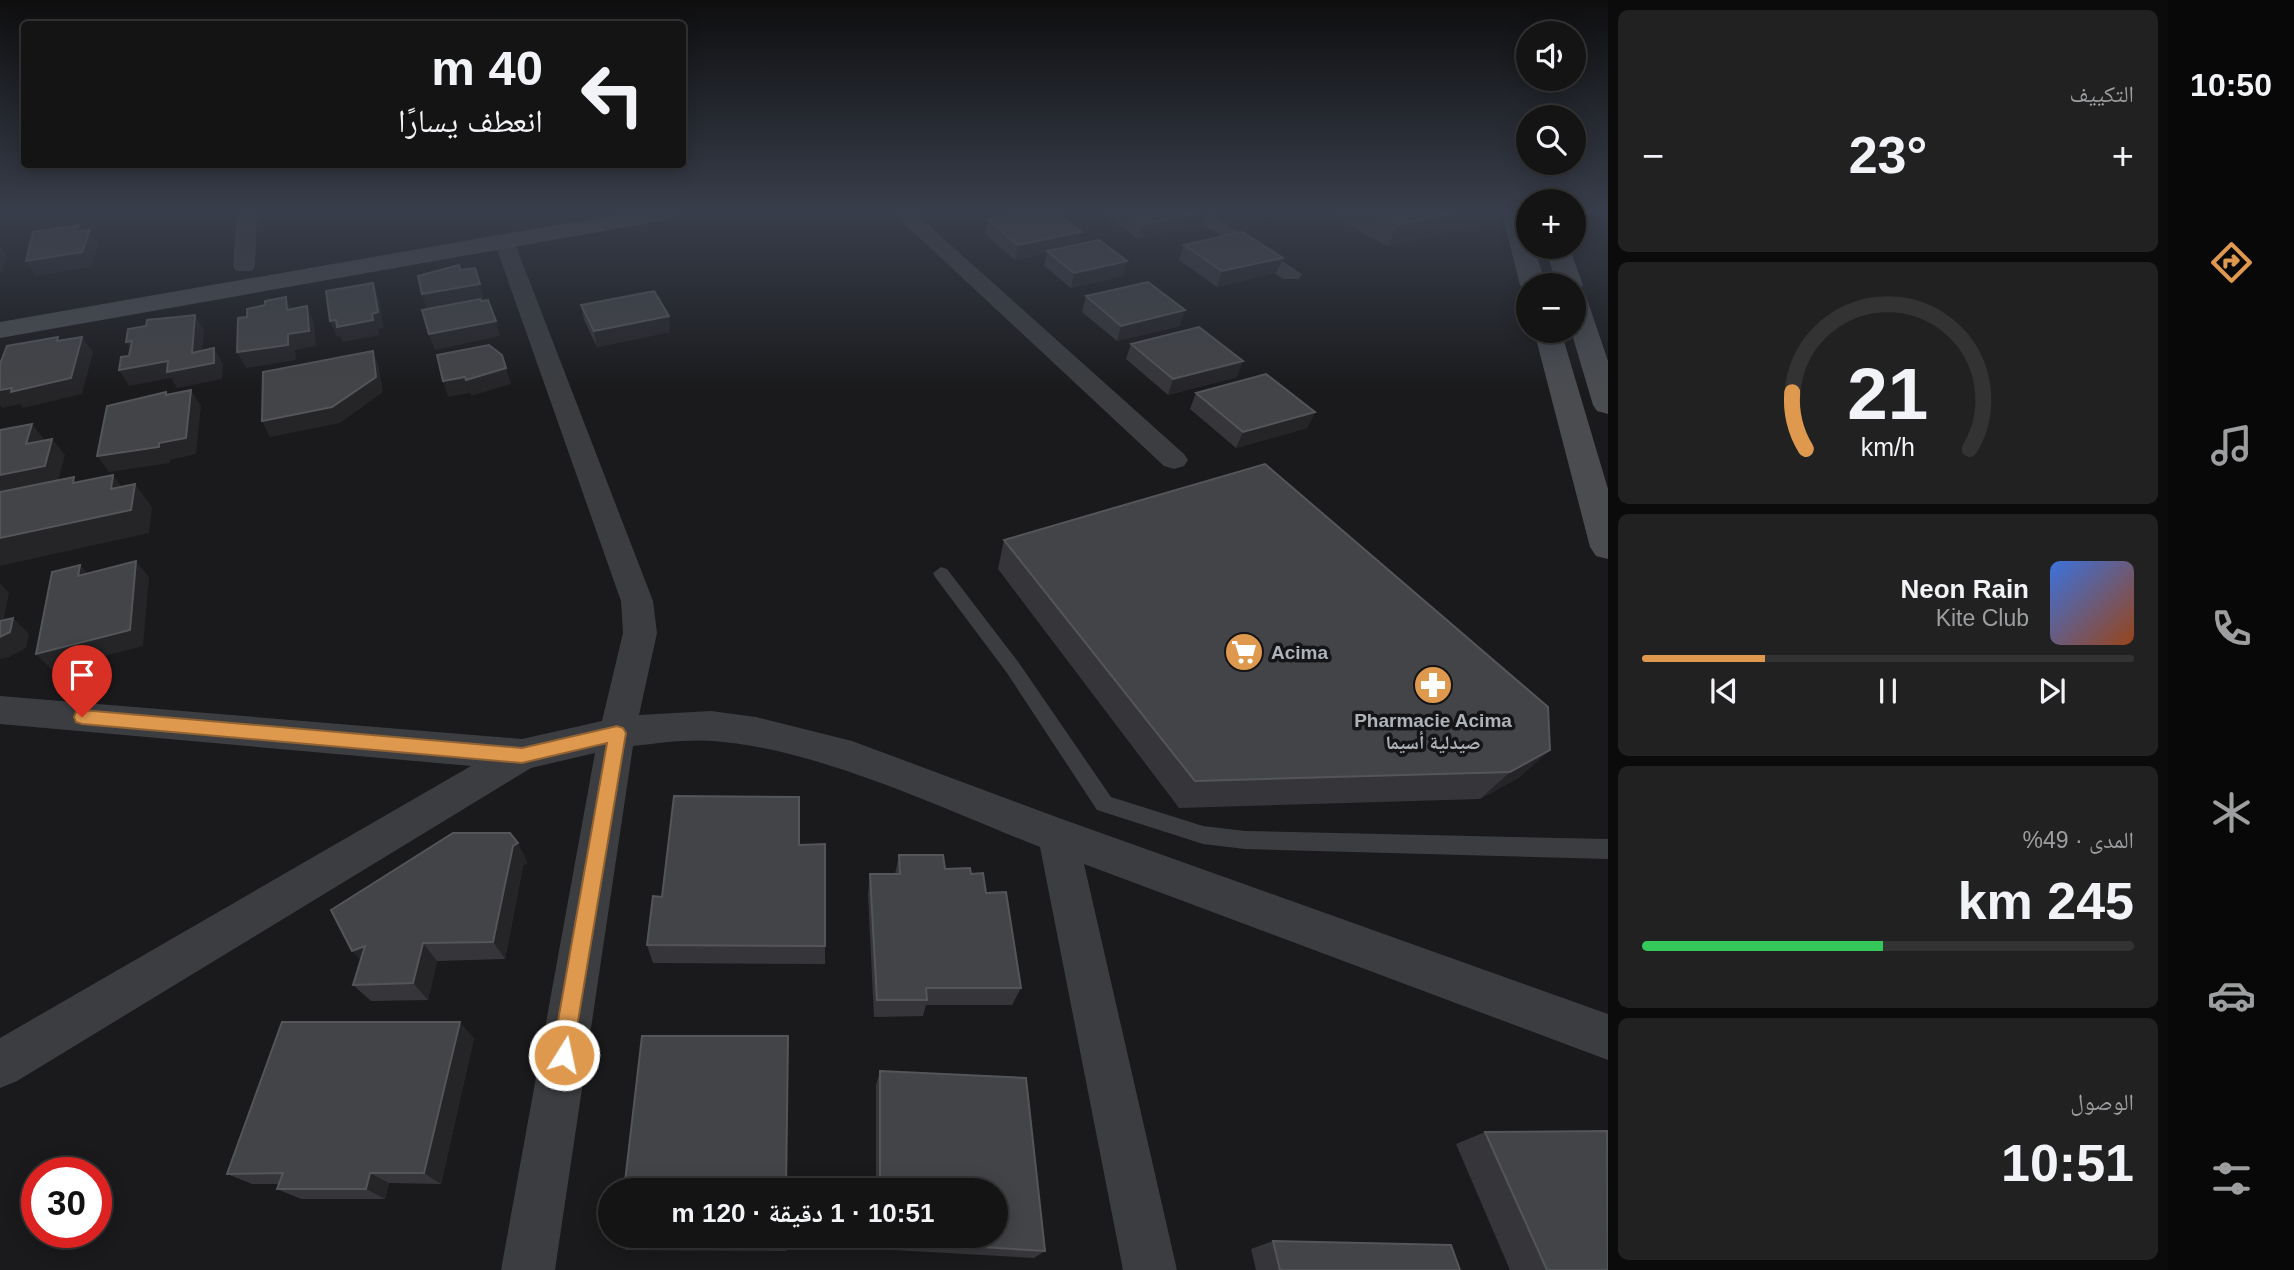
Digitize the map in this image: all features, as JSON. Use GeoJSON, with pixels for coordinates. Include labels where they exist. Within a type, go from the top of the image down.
{"type":"FeatureCollection","features":[{"type":"Feature","properties":{"kind":"main road"},"geometry":{"type":"LineString","coordinates":[[0,308],[208,272]]}},
{"type":"Feature","properties":{"kind":"main road"},"geometry":{"type":"LineString","coordinates":[[0,330],[326,272]]}},
{"type":"Feature","properties":{"kind":"main road"},"geometry":{"type":"LineString","coordinates":[[1586,336],[1608,405]]}},
{"type":"Feature","properties":{"kind":"main road"},"geometry":{"type":"LineString","coordinates":[[1550,343],[1608,547]]}},
{"type":"Feature","properties":{"kind":"street"},"geometry":{"type":"LineString","coordinates":[[515,272],[638,601],[640,633],[617,733],[528,1270]]}},
{"type":"Feature","properties":{"kind":"street"},"geometry":{"type":"LineString","coordinates":[[968,272],[1174,460]]}},
{"type":"Feature","properties":{"kind":"street"},"geometry":{"type":"LineString","coordinates":[[0,710],[522,755]]}},
{"type":"Feature","properties":{"kind":"street"},"geometry":{"type":"LineString","coordinates":[[0,1064],[522,755],[617,733],[700,726],[756,732],[852,757],[1058,836],[1608,1037]]}},
{"type":"Feature","properties":{"kind":"street"},"geometry":{"type":"LineString","coordinates":[[1058,836],[1150,1270]]}},
{"type":"Feature","properties":{"kind":"lane"},"geometry":{"type":"LineString","coordinates":[[941,573],[1013,668],[1104,804],[1203,835],[1245,840],[1608,849]]}},
{"type":"Feature","properties":{"kind":"building"},"geometry":{"type":"Polygon","coordinates":[[[432,272],[476,272],[480,284],[422,294],[418,276],[432,272]]]}},
{"type":"Feature","properties":{"kind":"building"},"geometry":{"type":"Polygon","coordinates":[[[1148,282],[1185,310],[1121,326],[1086,296],[1148,282]]]}},
{"type":"Feature","properties":{"kind":"building"},"geometry":{"type":"Polygon","coordinates":[[[373,283],[378,312],[372,314],[373,320],[337,327],[336,320],[330,321],[326,291],[373,283]]]}},
{"type":"Feature","properties":{"kind":"building"},"geometry":{"type":"Polygon","coordinates":[[[654,291],[669,316],[594,331],[581,305],[654,291]]]}},
{"type":"Feature","properties":{"kind":"building"},"geometry":{"type":"Polygon","coordinates":[[[286,297],[287,310],[307,306],[309,331],[288,334],[288,345],[237,352],[238,318],[247,317],[247,309],[265,305],[265,301],[286,297]]]}},
{"type":"Feature","properties":{"kind":"building"},"geometry":{"type":"Polygon","coordinates":[[[480,299],[488,300],[496,321],[429,334],[422,310],[480,299]]]}},
{"type":"Feature","properties":{"kind":"building"},"geometry":{"type":"Polygon","coordinates":[[[195,315],[192,353],[214,348],[214,363],[167,372],[168,361],[119,370],[121,357],[129,356],[132,341],[126,342],[128,329],[146,326],[147,320],[195,315]]]}},
{"type":"Feature","properties":{"kind":"building"},"geometry":{"type":"Polygon","coordinates":[[[1199,327],[1243,361],[1173,379],[1131,344],[1199,327]]]}},
{"type":"Feature","properties":{"kind":"building"},"geometry":{"type":"Polygon","coordinates":[[[58,337],[57,341],[82,337],[71,378],[11,392],[12,388],[0,390],[0,364],[7,346],[58,337]]]}},
{"type":"Feature","properties":{"kind":"building"},"geometry":{"type":"Polygon","coordinates":[[[489,345],[502,355],[506,368],[466,380],[465,377],[443,381],[437,355],[489,345]]]}},
{"type":"Feature","properties":{"kind":"building"},"geometry":{"type":"Polygon","coordinates":[[[373,351],[376,377],[332,407],[262,421],[263,372],[373,351]]]}},
{"type":"Feature","properties":{"kind":"building"},"geometry":{"type":"Polygon","coordinates":[[[1266,374],[1315,412],[1243,432],[1196,393],[1266,374]]]}},
{"type":"Feature","properties":{"kind":"building"},"geometry":{"type":"Polygon","coordinates":[[[191,390],[186,438],[159,443],[159,447],[97,456],[107,406],[166,392],[166,395],[191,390]]]}},
{"type":"Feature","properties":{"kind":"building"},"geometry":{"type":"Polygon","coordinates":[[[32,424],[26,444],[52,439],[45,466],[0,475],[0,430],[32,424]]]}},
{"type":"Feature","properties":{"kind":"building","name":"Acima"},"geometry":{"type":"Polygon","coordinates":[[[1265,464],[1548,707],[1550,750],[1510,772],[1195,781],[1004,540],[1265,464]]]}},
{"type":"Feature","properties":{"kind":"building"},"geometry":{"type":"Polygon","coordinates":[[[113,475],[111,489],[135,484],[131,510],[0,538],[0,492],[74,477],[73,483],[113,475]]]}},
{"type":"Feature","properties":{"kind":"building"},"geometry":{"type":"Polygon","coordinates":[[[136,561],[130,630],[36,654],[52,572],[80,565],[78,576],[136,561]]]}},
{"type":"Feature","properties":{"kind":"building"},"geometry":{"type":"Polygon","coordinates":[[[13,618],[10,632],[0,637],[0,621],[13,618]]]}},
{"type":"Feature","properties":{"kind":"building"},"geometry":{"type":"Polygon","coordinates":[[[674,796],[799,797],[799,845],[825,844],[825,946],[647,945],[653,896],[662,897],[674,796]]]}},
{"type":"Feature","properties":{"kind":"building"},"geometry":{"type":"Polygon","coordinates":[[[453,833],[510,833],[518,843],[513,846],[493,942],[423,943],[413,983],[353,985],[365,946],[352,951],[331,910],[453,833]]]}},
{"type":"Feature","properties":{"kind":"building"},"geometry":{"type":"Polygon","coordinates":[[[899,855],[943,855],[945,869],[970,868],[971,874],[983,873],[986,893],[1006,892],[1021,988],[926,988],[927,1000],[877,1000],[870,874],[900,874],[899,855]]]}},
{"type":"Feature","properties":{"kind":"building"},"geometry":{"type":"Polygon","coordinates":[[[282,1022],[460,1022],[424,1173],[370,1173],[366,1189],[277,1189],[283,1173],[227,1174],[282,1022]]]}},
{"type":"Feature","properties":{"kind":"building"},"geometry":{"type":"Polygon","coordinates":[[[642,1036],[788,1036],[786,1178],[625,1178],[642,1036]]]}},
{"type":"Feature","properties":{"kind":"building"},"geometry":{"type":"Polygon","coordinates":[[[880,1071],[1026,1078],[1045,1251],[996,1248],[1008,1248],[1008,1178],[880,1178],[880,1071]]]}},
{"type":"Feature","properties":{"kind":"building"},"geometry":{"type":"Polygon","coordinates":[[[1607,1131],[1608,1270],[1547,1270],[1485,1132],[1607,1131]]]}},
{"type":"Feature","properties":{"kind":"building"},"geometry":{"type":"Polygon","coordinates":[[[1273,1241],[1451,1245],[1460,1270],[1280,1270],[1273,1241]]]}},
{"type":"Feature","properties":{"kind":"place","name":"Acima"},"geometry":{"type":"Point","coordinates":[1244,652]}},
{"type":"Feature","properties":{"kind":"place","name":"Pharmacie Acima صيدلية أسيما"},"geometry":{"type":"Point","coordinates":[1433,685]}},
{"type":"Feature","properties":{"kind":"route"},"geometry":{"type":"LineString","coordinates":[[82,717],[522,755],[617,733],[564,1055]]}}]}
